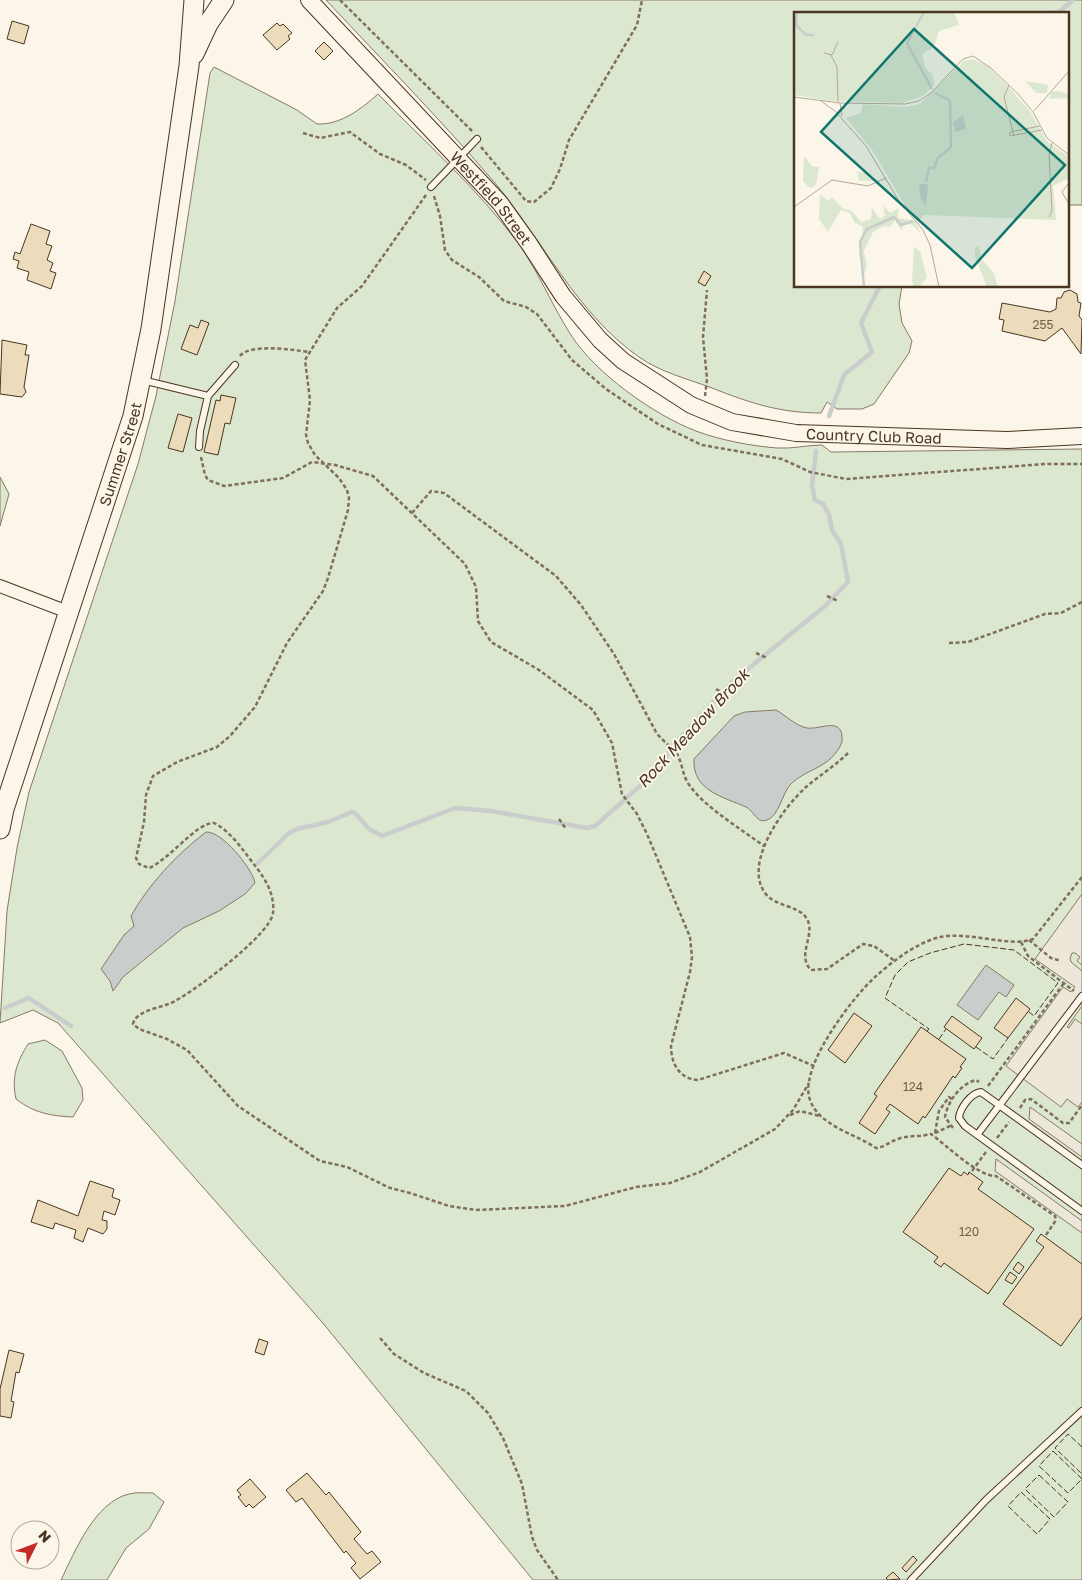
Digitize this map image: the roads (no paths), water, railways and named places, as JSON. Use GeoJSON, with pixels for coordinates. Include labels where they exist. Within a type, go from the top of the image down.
{"type":"FeatureCollection","features":[{"type":"Feature","properties":{"kind":"main road","name":"Summer Street"},"geometry":{"type":"LineString","coordinates":[[0,829],[4,809],[130,424],[151,329],[189,66],[194,0]]}},
{"type":"Feature","properties":{"kind":"main road","name":"Summer Street"},"geometry":{"type":"LineString","coordinates":[[189,66],[208,24],[224,0]]}},
{"type":"Feature","properties":{"kind":"street","name":"Westfield Street"},"geometry":{"type":"LineString","coordinates":[[309,0],[500,203],[564,296],[600,340],[623,361],[672,393]]}},
{"type":"Feature","properties":{"kind":"street","name":"Country Club Road"},"geometry":{"type":"LineString","coordinates":[[672,393],[732,422],[796,433],[1008,440],[1082,436]]}},
{"type":"Feature","properties":{"kind":"street"},"geometry":{"type":"LineString","coordinates":[[0,586],[68,612]]}},
{"type":"Feature","properties":{"kind":"lane"},"geometry":{"type":"LineString","coordinates":[[431,187],[477,139]]}},
{"type":"Feature","properties":{"kind":"lane"},"geometry":{"type":"LineString","coordinates":[[199,447],[200,432],[208,396],[229,375],[235,365]]}},
{"type":"Feature","properties":{"kind":"lane"},"geometry":{"type":"LineString","coordinates":[[140,380],[208,396]]}},
{"type":"Feature","properties":{"kind":"lane"},"geometry":{"type":"LineString","coordinates":[[978,1135],[1082,996]]}},
{"type":"Feature","properties":{"kind":"lane"},"geometry":{"type":"LineString","coordinates":[[1082,1165],[1000,1105],[978,1092],[972,1095],[960,1112],[959,1118],[962,1122],[978,1135],[1082,1211]]}},
{"type":"Feature","properties":{"kind":"lane"},"geometry":{"type":"LineString","coordinates":[[911,1580],[986,1500],[1082,1411]]}},
{"type":"Feature","properties":{"kind":"waterway","name":"Rock Meadow Brook"},"geometry":{"type":"LineString","coordinates":[[1059,12],[1073,0]]}},
{"type":"Feature","properties":{"kind":"waterway","name":"Rock Meadow Brook"},"geometry":{"type":"LineString","coordinates":[[829,416],[844,375],[872,352],[861,323],[879,288]]}},
{"type":"Feature","properties":{"kind":"waterway","name":"Rock Meadow Brook"},"geometry":{"type":"LineString","coordinates":[[258,863],[289,833],[297,829],[328,822],[352,812],[369,829],[382,836],[455,808],[491,811],[587,828],[595,826],[659,769],[674,744],[732,682],[825,606],[848,582],[841,544],[832,530],[829,514],[823,504],[815,500],[812,486],[816,451]]}},
{"type":"Feature","properties":{"kind":"waterway","name":"Rock Meadow Brook"},"geometry":{"type":"LineString","coordinates":[[5,1008],[29,998],[71,1026]]}}]}
